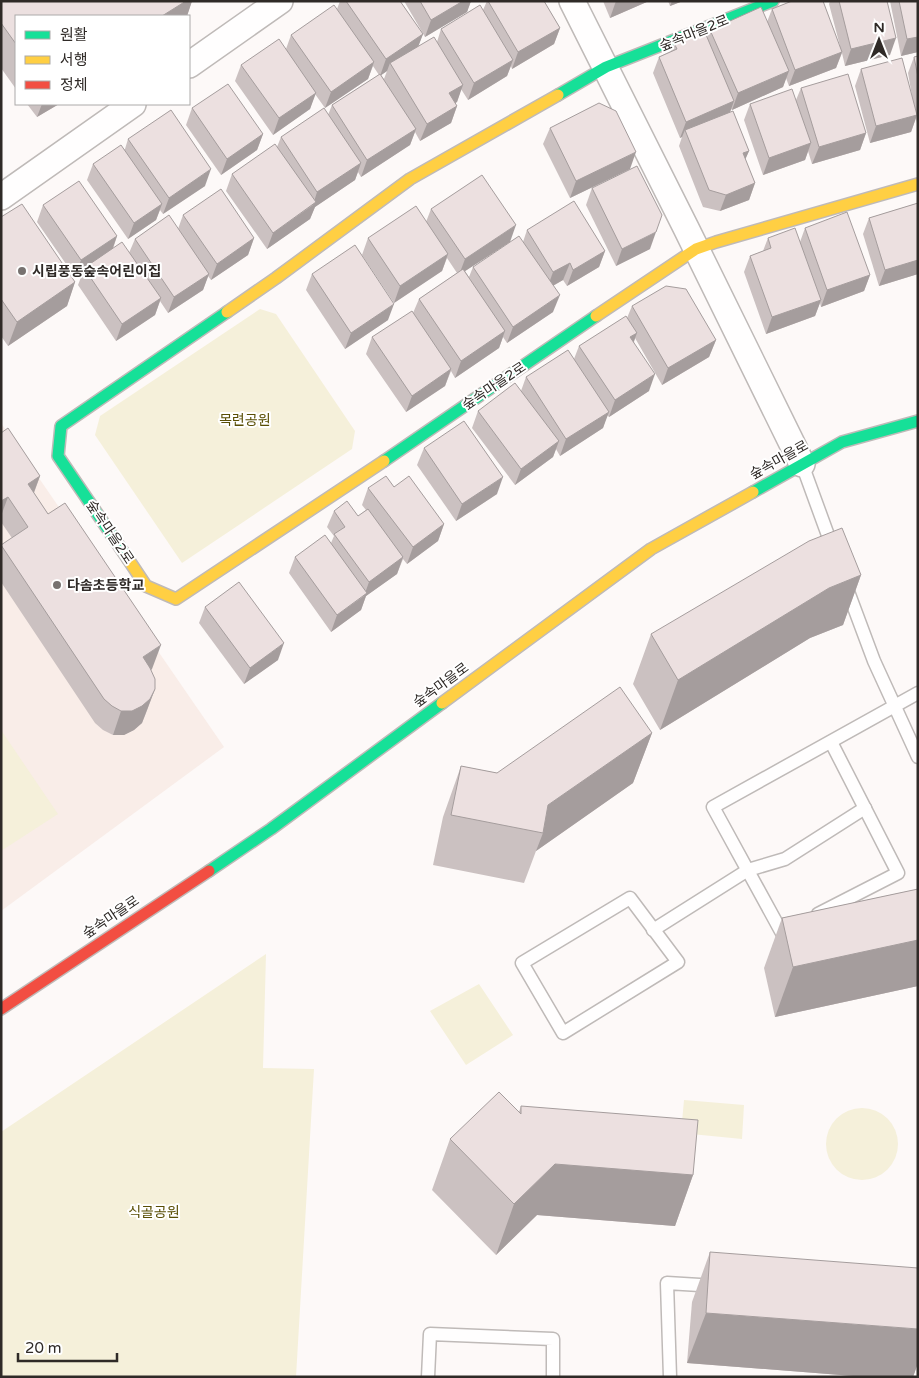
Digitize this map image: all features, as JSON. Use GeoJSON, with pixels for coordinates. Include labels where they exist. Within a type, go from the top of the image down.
{"type":"FeatureCollection","features":[{"type":"Feature","properties":{"kind":"street"},"geometry":{"type":"LineString","coordinates":[[190,64],[280,1]]}},
{"type":"Feature","properties":{"kind":"street"},"geometry":{"type":"LineString","coordinates":[[572,1],[802,464]]}},
{"type":"Feature","properties":{"kind":"street","name":"숲속마을2로"},"geometry":{"type":"LineString","coordinates":[[773,1],[606,67],[410,179],[276,278],[61,426],[58,456],[146,586],[176,599],[395,454],[696,249],[918,184]]}},
{"type":"Feature","properties":{"kind":"street"},"geometry":{"type":"LineString","coordinates":[[1,197],[132,105]]}},
{"type":"Feature","properties":{"kind":"street","name":"숲속마을로"},"geometry":{"type":"LineString","coordinates":[[1,1008],[271,829],[651,549],[842,442],[918,420]]}},
{"type":"Feature","properties":{"kind":"lane"},"geometry":{"type":"LineString","coordinates":[[802,464],[874,661],[918,757]]}},
{"type":"Feature","properties":{"kind":"lane"},"geometry":{"type":"LineString","coordinates":[[831,742],[898,873],[782,932],[713,807],[918,693]]}},
{"type":"Feature","properties":{"kind":"lane"},"geometry":{"type":"LineString","coordinates":[[653,930],[748,870],[785,859],[865,808]]}},
{"type":"Feature","properties":{"kind":"lane"},"geometry":{"type":"LineString","coordinates":[[630,898],[653,930],[678,962],[563,1033],[522,963],[630,898]]}},
{"type":"Feature","properties":{"kind":"lane"},"geometry":{"type":"LineString","coordinates":[[670,1377],[667,1283],[725,1286]]}},
{"type":"Feature","properties":{"kind":"lane"},"geometry":{"type":"LineString","coordinates":[[428,1377],[430,1334],[554,1339],[553,1377]]}},
{"type":"Feature","properties":{"kind":"shaded area","name":"다솜초등학교"},"geometry":{"type":"Polygon","coordinates":[[[1,423],[224,747],[1,911],[1,423]]]}},
{"type":"Feature","properties":{"kind":"green space","name":"목련공원"},"geometry":{"type":"Polygon","coordinates":[[[260,309],[276,314],[355,431],[352,449],[182,563],[95,435],[100,416],[260,309]]]}},
{"type":"Feature","properties":{"kind":"green space"},"geometry":{"type":"Polygon","coordinates":[[[1,730],[58,814],[1,851],[1,730]]]}},
{"type":"Feature","properties":{"kind":"green space","name":"식골공원"},"geometry":{"type":"Polygon","coordinates":[[[266,954],[263,1068],[314,1069],[296,1377],[1,1377],[1,1132],[266,954]]]}},
{"type":"Feature","properties":{"kind":"green space"},"geometry":{"type":"Polygon","coordinates":[[[479,984],[513,1035],[466,1065],[430,1011],[479,984]]]}},
{"type":"Feature","properties":{"kind":"green space"},"geometry":{"type":"Polygon","coordinates":[[[684,1100],[744,1105],[742,1139],[681,1133],[684,1100]]]}},
{"type":"Feature","properties":{"kind":"green space"},"geometry":{"type":"Polygon","coordinates":[[[862,1108],[882,1114],[892,1124],[898,1144],[892,1164],[882,1174],[862,1180],[842,1174],[832,1164],[826,1144],[832,1124],[842,1114],[862,1108]]]}},
{"type":"Feature","properties":{"kind":"building"},"geometry":{"type":"Polygon","coordinates":[[[1,1],[186,1],[164,15],[15,15],[15,43],[1,23],[1,1]]]}},
{"type":"Feature","properties":{"kind":"building"},"geometry":{"type":"Polygon","coordinates":[[[346,1],[400,1],[423,34],[386,59],[346,1]]]}},
{"type":"Feature","properties":{"kind":"building"},"geometry":{"type":"Polygon","coordinates":[[[420,1],[463,1],[431,20],[420,1]]]}},
{"type":"Feature","properties":{"kind":"building"},"geometry":{"type":"Polygon","coordinates":[[[488,1],[544,1],[560,28],[518,52],[488,1]]]}},
{"type":"Feature","properties":{"kind":"building"},"geometry":{"type":"Polygon","coordinates":[[[792,1],[823,1],[842,52],[795,70],[772,9],[792,1]]]}},
{"type":"Feature","properties":{"kind":"building"},"geometry":{"type":"Polygon","coordinates":[[[839,1],[887,1],[896,38],[851,49],[839,1]]]}},
{"type":"Feature","properties":{"kind":"building"},"geometry":{"type":"Polygon","coordinates":[[[899,1],[918,1],[918,37],[907,39],[899,1]]]}},
{"type":"Feature","properties":{"kind":"building"},"geometry":{"type":"Polygon","coordinates":[[[334,5],[374,62],[331,92],[291,35],[334,5]]]}},
{"type":"Feature","properties":{"kind":"building"},"geometry":{"type":"Polygon","coordinates":[[[480,5],[513,60],[474,83],[441,29],[480,5]]]}},
{"type":"Feature","properties":{"kind":"building"},"geometry":{"type":"Polygon","coordinates":[[[761,7],[789,71],[738,93],[710,30],[761,7]]]}},
{"type":"Feature","properties":{"kind":"building"},"geometry":{"type":"Polygon","coordinates":[[[704,30],[734,101],[686,122],[659,57],[677,49],[674,43],[704,30]]]}},
{"type":"Feature","properties":{"kind":"building"},"geometry":{"type":"Polygon","coordinates":[[[434,37],[463,85],[449,93],[457,106],[427,124],[390,63],[434,37]]]}},
{"type":"Feature","properties":{"kind":"building"},"geometry":{"type":"Polygon","coordinates":[[[279,39],[316,93],[279,118],[241,65],[279,39]]]}},
{"type":"Feature","properties":{"kind":"building"},"geometry":{"type":"Polygon","coordinates":[[[918,56],[918,77],[914,57],[918,56]]]}},
{"type":"Feature","properties":{"kind":"building"},"geometry":{"type":"Polygon","coordinates":[[[902,58],[917,115],[876,126],[861,69],[902,58]]]}},
{"type":"Feature","properties":{"kind":"building"},"geometry":{"type":"Polygon","coordinates":[[[380,74],[416,129],[367,160],[332,105],[380,74]]]}},
{"type":"Feature","properties":{"kind":"building"},"geometry":{"type":"Polygon","coordinates":[[[848,74],[866,133],[819,147],[801,88],[848,74]]]}},
{"type":"Feature","properties":{"kind":"building"},"geometry":{"type":"Polygon","coordinates":[[[228,84],[263,134],[227,159],[192,108],[228,84]]]}},
{"type":"Feature","properties":{"kind":"building"},"geometry":{"type":"Polygon","coordinates":[[[792,89],[811,143],[769,158],[750,104],[792,89]]]}},
{"type":"Feature","properties":{"kind":"building"},"geometry":{"type":"Polygon","coordinates":[[[599,103],[616,111],[636,152],[576,181],[550,128],[599,103]]]}},
{"type":"Feature","properties":{"kind":"building"},"geometry":{"type":"Polygon","coordinates":[[[324,108],[361,163],[317,192],[281,137],[324,108]]]}},
{"type":"Feature","properties":{"kind":"building"},"geometry":{"type":"Polygon","coordinates":[[[171,110],[211,169],[169,198],[128,139],[171,110]]]}},
{"type":"Feature","properties":{"kind":"building"},"geometry":{"type":"Polygon","coordinates":[[[733,111],[749,151],[743,153],[755,183],[726,195],[709,190],[685,130],[733,111]]]}},
{"type":"Feature","properties":{"kind":"building"},"geometry":{"type":"Polygon","coordinates":[[[275,144],[316,202],[273,233],[232,174],[275,144]]]}},
{"type":"Feature","properties":{"kind":"building"},"geometry":{"type":"Polygon","coordinates":[[[121,145],[162,204],[134,223],[93,164],[121,145]]]}},
{"type":"Feature","properties":{"kind":"building"},"geometry":{"type":"Polygon","coordinates":[[[637,166],[662,215],[656,232],[622,249],[592,188],[637,166]]]}},
{"type":"Feature","properties":{"kind":"building"},"geometry":{"type":"Polygon","coordinates":[[[482,175],[516,225],[465,259],[431,209],[482,175]]]}},
{"type":"Feature","properties":{"kind":"building"},"geometry":{"type":"Polygon","coordinates":[[[79,181],[117,236],[81,260],[43,205],[79,181]]]}},
{"type":"Feature","properties":{"kind":"building"},"geometry":{"type":"Polygon","coordinates":[[[221,189],[254,238],[217,264],[183,215],[221,189]]]}},
{"type":"Feature","properties":{"kind":"building"},"geometry":{"type":"Polygon","coordinates":[[[574,201],[605,251],[573,270],[570,263],[553,272],[527,230],[574,201]]]}},
{"type":"Feature","properties":{"kind":"building"},"geometry":{"type":"Polygon","coordinates":[[[918,203],[918,260],[885,270],[869,218],[918,203]]]}},
{"type":"Feature","properties":{"kind":"building","name":"시립풍동숲속어린이집"},"geometry":{"type":"Polygon","coordinates":[[[22,204],[75,282],[17,322],[1,299],[1,217],[22,204]]]}},
{"type":"Feature","properties":{"kind":"building"},"geometry":{"type":"Polygon","coordinates":[[[416,206],[448,254],[400,286],[368,238],[416,206]]]}},
{"type":"Feature","properties":{"kind":"building"},"geometry":{"type":"Polygon","coordinates":[[[847,212],[870,275],[827,290],[805,228],[847,212]]]}},
{"type":"Feature","properties":{"kind":"building"},"geometry":{"type":"Polygon","coordinates":[[[169,215],[209,274],[174,297],[135,239],[169,215]]]}},
{"type":"Feature","properties":{"kind":"building"},"geometry":{"type":"Polygon","coordinates":[[[795,228],[821,300],[772,317],[750,256],[771,248],[768,238],[795,228]]]}},
{"type":"Feature","properties":{"kind":"building"},"geometry":{"type":"Polygon","coordinates":[[[519,236],[560,295],[513,327],[473,267],[519,236]]]}},
{"type":"Feature","properties":{"kind":"building"},"geometry":{"type":"Polygon","coordinates":[[[122,242],[161,298],[122,324],[84,268],[122,242]]]}},
{"type":"Feature","properties":{"kind":"building"},"geometry":{"type":"Polygon","coordinates":[[[355,245],[394,304],[351,333],[312,274],[355,245]]]}},
{"type":"Feature","properties":{"kind":"building"},"geometry":{"type":"Polygon","coordinates":[[[463,269],[505,331],[461,361],[419,299],[463,269]]]}},
{"type":"Feature","properties":{"kind":"building"},"geometry":{"type":"Polygon","coordinates":[[[666,286],[686,289],[716,340],[668,368],[632,306],[666,286]]]}},
{"type":"Feature","properties":{"kind":"building"},"geometry":{"type":"Polygon","coordinates":[[[412,311],[451,369],[412,396],[372,337],[412,311]]]}},
{"type":"Feature","properties":{"kind":"building"},"geometry":{"type":"Polygon","coordinates":[[[626,316],[637,333],[630,337],[655,374],[615,400],[579,346],[626,316]]]}},
{"type":"Feature","properties":{"kind":"building"},"geometry":{"type":"Polygon","coordinates":[[[568,350],[609,412],[566,439],[526,377],[568,350]]]}},
{"type":"Feature","properties":{"kind":"building"},"geometry":{"type":"Polygon","coordinates":[[[515,383],[559,441],[521,469],[478,411],[515,383]]]}},
{"type":"Feature","properties":{"kind":"building"},"geometry":{"type":"Polygon","coordinates":[[[464,421],[503,477],[462,504],[424,448],[464,421]]]}},
{"type":"Feature","properties":{"kind":"building"},"geometry":{"type":"Polygon","coordinates":[[[8,428],[40,476],[28,484],[48,514],[65,503],[161,645],[143,657],[155,679],[155,689],[150,699],[132,711],[121,711],[104,699],[1,545],[28,527],[8,497],[1,501],[1,433],[8,428]]]}},
{"type":"Feature","properties":{"kind":"building"},"geometry":{"type":"Polygon","coordinates":[[[386,476],[394,487],[409,476],[444,524],[413,547],[368,488],[386,476]]]}},
{"type":"Feature","properties":{"kind":"building"},"geometry":{"type":"Polygon","coordinates":[[[347,501],[358,516],[368,509],[403,557],[369,582],[334,534],[345,527],[334,511],[347,501]]]}},
{"type":"Feature","properties":{"kind":"building"},"geometry":{"type":"Polygon","coordinates":[[[842,528],[861,575],[829,588],[678,680],[651,634],[809,541],[842,528]]]}},
{"type":"Feature","properties":{"kind":"building"},"geometry":{"type":"Polygon","coordinates":[[[325,535],[367,593],[337,615],[295,557],[325,535]]]}},
{"type":"Feature","properties":{"kind":"building"},"geometry":{"type":"Polygon","coordinates":[[[239,582],[284,643],[250,668],[205,607],[239,582]]]}},
{"type":"Feature","properties":{"kind":"building"},"geometry":{"type":"Polygon","coordinates":[[[620,687],[652,733],[548,805],[543,833],[451,815],[461,766],[497,773],[620,687]]]}},
{"type":"Feature","properties":{"kind":"building"},"geometry":{"type":"Polygon","coordinates":[[[918,889],[918,940],[793,967],[782,918],[918,889]]]}},
{"type":"Feature","properties":{"kind":"building"},"geometry":{"type":"Polygon","coordinates":[[[499,1092],[521,1114],[521,1106],[698,1120],[693,1175],[555,1164],[514,1204],[450,1139],[499,1092]]]}},
{"type":"Feature","properties":{"kind":"building"},"geometry":{"type":"Polygon","coordinates":[[[710,1252],[918,1268],[918,1329],[706,1313],[710,1252]]]}},
{"type":"Feature","properties":{"kind":"traffic: fast"},"geometry":{"type":"LineString","coordinates":[[558,95],[606,67],[773,1]]}},
{"type":"Feature","properties":{"kind":"traffic: fast"},"geometry":{"type":"LineString","coordinates":[[128,559],[58,456],[61,426],[227,312]]}},
{"type":"Feature","properties":{"kind":"traffic: fast"},"geometry":{"type":"LineString","coordinates":[[384,461],[596,316]]}},
{"type":"Feature","properties":{"kind":"traffic: fast"},"geometry":{"type":"LineString","coordinates":[[753,492],[842,442],[918,421]]}},
{"type":"Feature","properties":{"kind":"traffic: fast"},"geometry":{"type":"LineString","coordinates":[[209,871],[271,829],[442,703]]}},
{"type":"Feature","properties":{"kind":"traffic: slow"},"geometry":{"type":"LineString","coordinates":[[227,312],[410,179],[558,95]]}},
{"type":"Feature","properties":{"kind":"traffic: slow"},"geometry":{"type":"LineString","coordinates":[[596,316],[696,249],[918,184]]}},
{"type":"Feature","properties":{"kind":"traffic: slow"},"geometry":{"type":"LineString","coordinates":[[128,559],[146,586],[176,599],[384,461]]}},
{"type":"Feature","properties":{"kind":"traffic: slow"},"geometry":{"type":"LineString","coordinates":[[442,703],[651,549],[753,492]]}},
{"type":"Feature","properties":{"kind":"traffic: jam"},"geometry":{"type":"LineString","coordinates":[[1,1009],[209,871]]}},
{"type":"Feature","properties":{"kind":"place","name":"시립풍동숲속어린이집"},"geometry":{"type":"Point","coordinates":[22,271]}},
{"type":"Feature","properties":{"kind":"place","name":"다솜초등학교"},"geometry":{"type":"Point","coordinates":[57,585]}}]}
